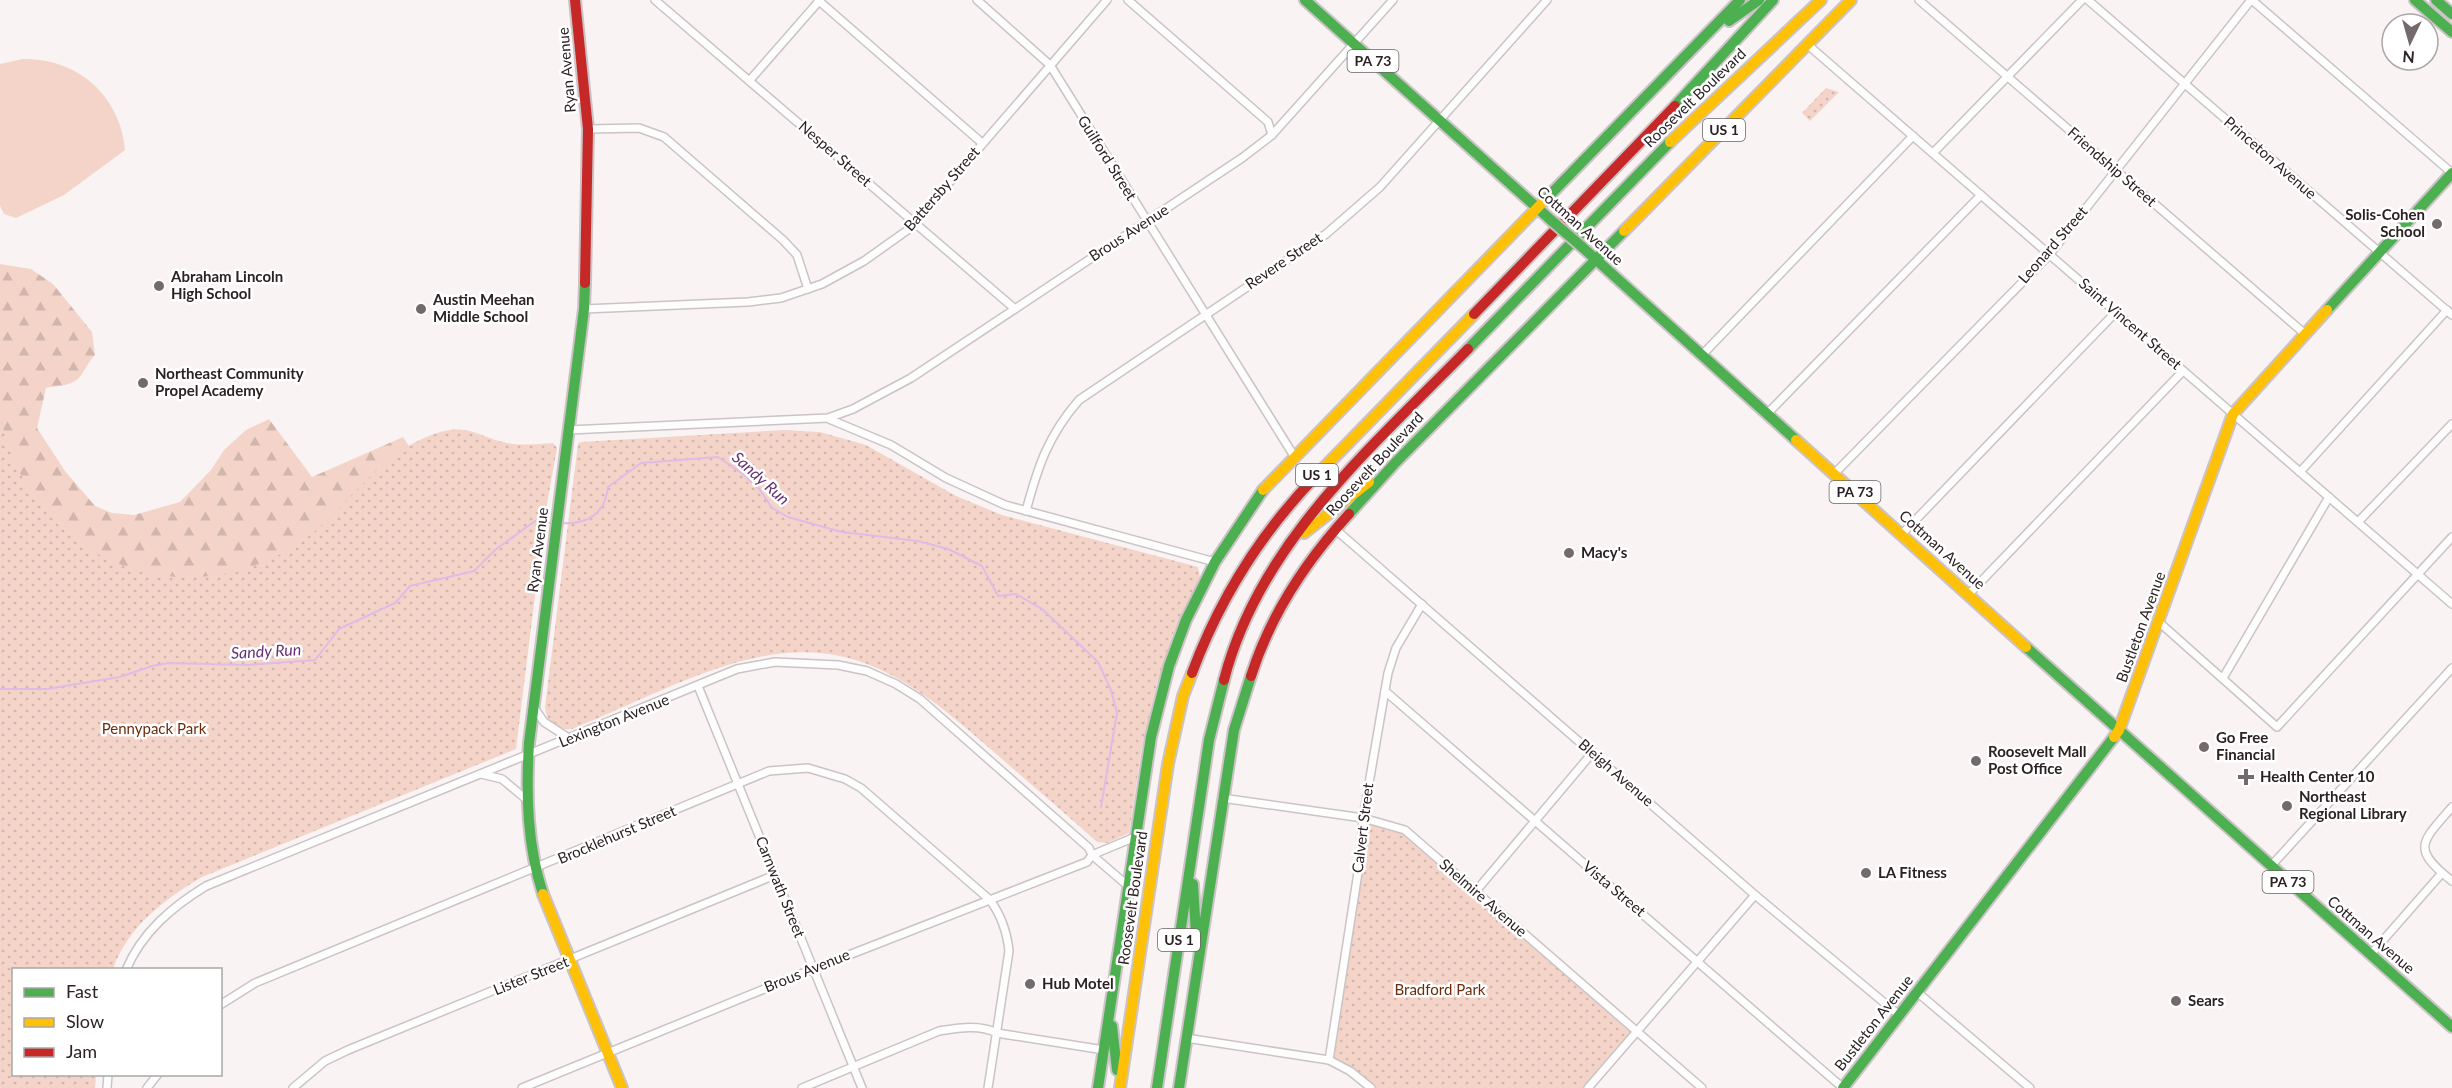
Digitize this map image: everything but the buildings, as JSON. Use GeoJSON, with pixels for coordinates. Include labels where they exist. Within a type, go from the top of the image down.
{"type":"FeatureCollection","features":[{"type":"Feature","properties":{"kind":"main road","name":"Ryan Avenue"},"geometry":{"type":"LineString","coordinates":[[575,0],[588,129],[588,222],[584,309],[533,706],[526,800],[535,869],[622,1088]]}},
{"type":"Feature","properties":{"kind":"main road","name":"Cottman Avenue"},"geometry":{"type":"LineString","coordinates":[[1305,0],[1768,413],[2270,867],[2452,1026]]}},
{"type":"Feature","properties":{"kind":"main road","name":"Roosevelt Boulevard"},"geometry":{"type":"LineString","coordinates":[[1098,1088],[1151,737],[1162,689],[1186,620],[1215,561],[1259,495],[1294,456],[1740,0]]}},
{"type":"Feature","properties":{"kind":"main road"},"geometry":{"type":"LineString","coordinates":[[1708,35],[1759,0]]}},
{"type":"Feature","properties":{"kind":"main road","name":"Roosevelt Boulevard"},"geometry":{"type":"LineString","coordinates":[[1120,1088],[1177,717],[1208,630],[1241,569],[1267,531],[1298,495],[1634,151],[1773,0]]}},
{"type":"Feature","properties":{"kind":"main road","name":"Roosevelt Boulevard"},"geometry":{"type":"LineString","coordinates":[[1157,1088],[1209,740],[1226,673],[1251,610],[1284,551],[1311,513],[1348,471],[1656,156],[1821,0]]}},
{"type":"Feature","properties":{"kind":"main road","name":"Roosevelt Boulevard"},"geometry":{"type":"LineString","coordinates":[[1179,1088],[1222,798],[1239,711],[1259,652],[1299,578],[1335,529],[1395,463],[1851,0]]}},
{"type":"Feature","properties":{"kind":"main road"},"geometry":{"type":"LineString","coordinates":[[2415,0],[2452,32]]}},
{"type":"Feature","properties":{"kind":"main road"},"geometry":{"type":"LineString","coordinates":[[2436,0],[2452,15]]}},
{"type":"Feature","properties":{"kind":"main road","name":"Bustleton Avenue"},"geometry":{"type":"LineString","coordinates":[[1843,1088],[2119,730],[2160,623],[2233,414],[2452,173]]}},
{"type":"Feature","properties":{"kind":"main road"},"geometry":{"type":"LineString","coordinates":[[1284,551],[1327,513],[1395,463]]}},
{"type":"Feature","properties":{"kind":"main road"},"geometry":{"type":"LineString","coordinates":[[1191,857],[1198,960]]}},
{"type":"Feature","properties":{"kind":"main road"},"geometry":{"type":"LineString","coordinates":[[1110,1009],[1120,1088]]}},
{"type":"Feature","properties":{"kind":"street","name":"Nesper Street"},"geometry":{"type":"LineString","coordinates":[[655,0],[1015,309]]}},
{"type":"Feature","properties":{"kind":"street"},"geometry":{"type":"LineString","coordinates":[[750,80],[819,0],[982,143]]}},
{"type":"Feature","properties":{"kind":"street","name":"Guilford Street"},"geometry":{"type":"LineString","coordinates":[[977,0],[1050,65],[1294,456]]}},
{"type":"Feature","properties":{"kind":"street","name":"Battersby Street"},"geometry":{"type":"LineString","coordinates":[[584,309],[748,302],[781,298],[836,277],[864,261],[909,229],[1107,0]]}},
{"type":"Feature","properties":{"kind":"street"},"geometry":{"type":"LineString","coordinates":[[1128,0],[1268,122],[1272,135]]}},
{"type":"Feature","properties":{"kind":"street","name":"Brous Avenue"},"geometry":{"type":"LineString","coordinates":[[828,418],[853,410],[910,378],[1272,135],[1393,0]]}},
{"type":"Feature","properties":{"kind":"street","name":"Revere Street"},"geometry":{"type":"LineString","coordinates":[[1026,511],[1037,469],[1050,437],[1079,400],[1326,234],[1380,187],[1547,0]]}},
{"type":"Feature","properties":{"kind":"street","name":"Friendship Street"},"geometry":{"type":"LineString","coordinates":[[1919,0],[2305,334]]}},
{"type":"Feature","properties":{"kind":"street"},"geometry":{"type":"LineString","coordinates":[[1932,153],[2082,0]]}},
{"type":"Feature","properties":{"kind":"street","name":"Princeton Avenue"},"geometry":{"type":"LineString","coordinates":[[2088,0],[2450,313]]}},
{"type":"Feature","properties":{"kind":"street"},"geometry":{"type":"LineString","coordinates":[[2252,0],[2452,173]]}},
{"type":"Feature","properties":{"kind":"street","name":"Leonard Street"},"geometry":{"type":"LineString","coordinates":[[1834,473],[2049,255],[2252,0]]}},
{"type":"Feature","properties":{"kind":"street","name":"Saint Vincent Street"},"geometry":{"type":"LineString","coordinates":[[1808,45],[2452,604]]}},
{"type":"Feature","properties":{"kind":"street"},"geometry":{"type":"LineString","coordinates":[[588,129],[639,128],[664,137],[783,240],[796,255],[808,289]]}},
{"type":"Feature","properties":{"kind":"street"},"geometry":{"type":"LineString","coordinates":[[1702,355],[1913,136]]}},
{"type":"Feature","properties":{"kind":"street"},"geometry":{"type":"LineString","coordinates":[[1768,413],[1981,195]]}},
{"type":"Feature","properties":{"kind":"street"},"geometry":{"type":"LineString","coordinates":[[1902,534],[2116,312]]}},
{"type":"Feature","properties":{"kind":"street"},"geometry":{"type":"LineString","coordinates":[[2300,472],[2450,313]]}},
{"type":"Feature","properties":{"kind":"street"},"geometry":{"type":"LineString","coordinates":[[1969,594],[2183,371]]}},
{"type":"Feature","properties":{"kind":"street"},"geometry":{"type":"LineString","coordinates":[[568,430],[828,418],[891,445],[946,478],[981,495],[1026,511],[1215,561]]}},
{"type":"Feature","properties":{"kind":"street"},"geometry":{"type":"LineString","coordinates":[[2358,522],[2452,424]]}},
{"type":"Feature","properties":{"kind":"street"},"geometry":{"type":"LineString","coordinates":[[2223,678],[2330,497]]}},
{"type":"Feature","properties":{"kind":"street","name":"Bleigh Avenue"},"geometry":{"type":"LineString","coordinates":[[1335,529],[1755,895],[1899,1016]]}},
{"type":"Feature","properties":{"kind":"street"},"geometry":{"type":"LineString","coordinates":[[2160,623],[2277,727],[2452,537]]}},
{"type":"Feature","properties":{"kind":"street","name":"Calvert Street"},"geometry":{"type":"LineString","coordinates":[[1329,1060],[1359,862],[1363,818],[1385,691],[1396,648],[1422,604]]}},
{"type":"Feature","properties":{"kind":"street","name":"Lexington Avenue"},"geometry":{"type":"LineString","coordinates":[[127,968],[148,933],[167,912],[206,886],[570,740],[737,669],[775,662],[838,664],[867,671],[920,699],[1089,848],[1092,855],[1128,886]]}},
{"type":"Feature","properties":{"kind":"street"},"geometry":{"type":"LineString","coordinates":[[2270,867],[2452,668]]}},
{"type":"Feature","properties":{"kind":"street","name":"Carnwath Street"},"geometry":{"type":"LineString","coordinates":[[698,686],[862,1088]]}},
{"type":"Feature","properties":{"kind":"street","name":"Vista Street"},"geometry":{"type":"LineString","coordinates":[[1385,691],[1843,1088]]}},
{"type":"Feature","properties":{"kind":"street"},"geometry":{"type":"LineString","coordinates":[[533,706],[544,722],[570,740]]}},
{"type":"Feature","properties":{"kind":"street"},"geometry":{"type":"LineString","coordinates":[[1476,891],[1593,752]]}},
{"type":"Feature","properties":{"kind":"street","name":"Brocklehurst Street"},"geometry":{"type":"LineString","coordinates":[[222,1004],[255,983],[769,771],[788,768],[808,768],[845,779],[861,788],[990,900]]}},
{"type":"Feature","properties":{"kind":"street"},"geometry":{"type":"LineString","coordinates":[[481,774],[502,779],[526,800]]}},
{"type":"Feature","properties":{"kind":"street","name":"Shelmire Avenue"},"geometry":{"type":"LineString","coordinates":[[1222,798],[1363,818],[1405,830],[1702,1088]]}},
{"type":"Feature","properties":{"kind":"street"},"geometry":{"type":"LineString","coordinates":[[2452,807],[2426,837],[2424,846],[2425,856],[2452,881]]}},
{"type":"Feature","properties":{"kind":"street"},"geometry":{"type":"LineString","coordinates":[[1092,855],[1136,837]]}},
{"type":"Feature","properties":{"kind":"street","name":"Brous Avenue"},"geometry":{"type":"LineString","coordinates":[[522,1088],[813,969],[1087,862],[1092,855]]}},
{"type":"Feature","properties":{"kind":"street"},"geometry":{"type":"LineString","coordinates":[[2371,954],[2442,873]]}},
{"type":"Feature","properties":{"kind":"street","name":"Lister Street"},"geometry":{"type":"LineString","coordinates":[[293,1088],[311,1071],[337,1055],[775,875]]}},
{"type":"Feature","properties":{"kind":"street"},"geometry":{"type":"LineString","coordinates":[[1588,1088],[1755,895]]}},
{"type":"Feature","properties":{"kind":"street"},"geometry":{"type":"LineString","coordinates":[[988,1088],[1008,951],[1005,929],[990,900]]}},
{"type":"Feature","properties":{"kind":"street"},"geometry":{"type":"LineString","coordinates":[[1917,992],[2030,1088]]}},
{"type":"Feature","properties":{"kind":"street"},"geometry":{"type":"LineString","coordinates":[[802,1088],[939,1031],[969,1027],[1104,1050]]}},
{"type":"Feature","properties":{"kind":"street"},"geometry":{"type":"LineString","coordinates":[[1186,1038],[1329,1060],[1350,1071],[1371,1088]]}},
{"type":"Feature","properties":{"kind":"street"},"geometry":{"type":"LineString","coordinates":[[147,1088],[157,1076]]}},
{"type":"Feature","properties":{"kind":"green space"},"geometry":{"type":"Polygon","coordinates":[[[23,59],[43,60],[61,65],[78,73],[93,84],[115,113],[125,150],[64,195],[16,218],[4,214],[0,206],[0,64],[23,59]]]}},
{"type":"Feature","properties":{"kind":"green space"},"geometry":{"type":"Polygon","coordinates":[[[1826,88],[1839,92],[1810,121],[1802,113],[1826,88]]]}},
{"type":"Feature","properties":{"kind":"green space"},"geometry":{"type":"Polygon","coordinates":[[[0,264],[31,269],[53,284],[92,332],[95,355],[75,381],[46,388],[37,428],[65,471],[95,506],[112,513],[134,515],[180,502],[211,470],[224,450],[246,430],[269,419],[312,477],[403,437],[441,495],[0,681],[0,264]]]}},
{"type":"Feature","properties":{"kind":"green space","name":"Pennypack Park"},"geometry":{"type":"Polygon","coordinates":[[[0,412],[14,461],[38,502],[70,535],[108,559],[151,574],[196,577],[243,569],[290,549],[326,522],[390,459],[408,446],[429,436],[462,430],[507,443],[524,445],[553,443],[557,448],[545,515],[516,749],[202,877],[149,915],[128,940],[113,968],[12,968],[12,1076],[96,1076],[95,1088],[0,1088],[0,412]]]}},
{"type":"Feature","properties":{"kind":"green space"},"geometry":{"type":"Polygon","coordinates":[[[784,430],[820,432],[866,445],[956,496],[1002,515],[1198,567],[1200,577],[1174,631],[1157,683],[1142,747],[1129,833],[1107,843],[1097,842],[966,728],[912,687],[884,671],[854,660],[823,653],[788,653],[728,665],[683,681],[572,729],[562,729],[550,721],[545,707],[578,444],[784,430]]]}},
{"type":"Feature","properties":{"kind":"green space","name":"Bradford Park"},"geometry":{"type":"Polygon","coordinates":[[[1363,818],[1405,830],[1636,1032],[1588,1088],[1371,1088],[1329,1060],[1363,818]]]}},
{"type":"Feature","properties":{"kind":"waterway","name":"Sandy Run"},"geometry":{"type":"LineString","coordinates":[[561,523],[579,522],[593,516],[603,504],[608,487],[641,463],[718,457],[743,474],[760,490],[772,508],[788,517],[842,532],[918,541],[948,549],[982,566],[998,596],[1016,594],[1042,609],[1098,662],[1111,690],[1117,713],[1101,807]]}},
{"type":"Feature","properties":{"kind":"waterway","name":"Sandy Run"},"geometry":{"type":"LineString","coordinates":[[0,689],[47,689],[120,677],[168,663],[248,665],[315,660],[339,629],[395,603],[410,586],[474,571],[495,550],[535,521],[552,523]]}},
{"type":"Feature","properties":{"kind":"traffic: fast"},"geometry":{"type":"LineString","coordinates":[[1305,0],[1552,221]]}},
{"type":"Feature","properties":{"kind":"traffic: fast"},"geometry":{"type":"LineString","coordinates":[[1544,201],[1740,0]]}},
{"type":"Feature","properties":{"kind":"traffic: fast"},"geometry":{"type":"LineString","coordinates":[[1729,21],[1759,0]]}},
{"type":"Feature","properties":{"kind":"traffic: fast"},"geometry":{"type":"LineString","coordinates":[[1675,106],[1773,0]]}},
{"type":"Feature","properties":{"kind":"traffic: fast"},"geometry":{"type":"LineString","coordinates":[[2415,0],[2452,32]]}},
{"type":"Feature","properties":{"kind":"traffic: fast"},"geometry":{"type":"LineString","coordinates":[[2436,0],[2452,14]]}},
{"type":"Feature","properties":{"kind":"traffic: fast"},"geometry":{"type":"LineString","coordinates":[[1468,349],[1670,142]]}},
{"type":"Feature","properties":{"kind":"traffic: fast"},"geometry":{"type":"LineString","coordinates":[[2327,310],[2452,173]]}},
{"type":"Feature","properties":{"kind":"traffic: fast"},"geometry":{"type":"LineString","coordinates":[[1552,221],[1581,246]]}},
{"type":"Feature","properties":{"kind":"traffic: fast"},"geometry":{"type":"LineString","coordinates":[[1349,514],[1395,463],[1624,231]]}},
{"type":"Feature","properties":{"kind":"traffic: fast"},"geometry":{"type":"LineString","coordinates":[[1581,246],[1796,440]]}},
{"type":"Feature","properties":{"kind":"traffic: fast"},"geometry":{"type":"LineString","coordinates":[[543,894],[534,857],[529,820],[529,743],[584,309],[585,283]]}},
{"type":"Feature","properties":{"kind":"traffic: fast"},"geometry":{"type":"LineString","coordinates":[[1098,1088],[1151,737],[1169,666],[1186,620],[1215,562],[1263,490]]}},
{"type":"Feature","properties":{"kind":"traffic: fast"},"geometry":{"type":"LineString","coordinates":[[2026,647],[2452,1027]]}},
{"type":"Feature","properties":{"kind":"traffic: fast"},"geometry":{"type":"LineString","coordinates":[[1179,1088],[1234,730],[1251,676]]}},
{"type":"Feature","properties":{"kind":"traffic: fast"},"geometry":{"type":"LineString","coordinates":[[1157,1088],[1209,740],[1224,680]]}},
{"type":"Feature","properties":{"kind":"traffic: fast"},"geometry":{"type":"LineString","coordinates":[[1843,1088],[2114,737]]}},
{"type":"Feature","properties":{"kind":"traffic: fast"},"geometry":{"type":"LineString","coordinates":[[1193,884],[1196,934]]}},
{"type":"Feature","properties":{"kind":"traffic: fast"},"geometry":{"type":"LineString","coordinates":[[1112,1026],[1117,1070]]}},
{"type":"Feature","properties":{"kind":"traffic: slow"},"geometry":{"type":"LineString","coordinates":[[1670,142],[1821,0]]}},
{"type":"Feature","properties":{"kind":"traffic: slow"},"geometry":{"type":"LineString","coordinates":[[1624,231],[1851,0]]}},
{"type":"Feature","properties":{"kind":"traffic: slow"},"geometry":{"type":"LineString","coordinates":[[1263,490],[1544,201]]}},
{"type":"Feature","properties":{"kind":"traffic: slow"},"geometry":{"type":"LineString","coordinates":[[2114,737],[2119,730],[2233,414],[2327,310]]}},
{"type":"Feature","properties":{"kind":"traffic: slow"},"geometry":{"type":"LineString","coordinates":[[1316,476],[1474,314]]}},
{"type":"Feature","properties":{"kind":"traffic: slow"},"geometry":{"type":"LineString","coordinates":[[1796,440],[2026,647]]}},
{"type":"Feature","properties":{"kind":"traffic: slow"},"geometry":{"type":"LineString","coordinates":[[1304,533],[1369,482]]}},
{"type":"Feature","properties":{"kind":"traffic: slow"},"geometry":{"type":"LineString","coordinates":[[1120,1088],[1168,764],[1183,696],[1192,673]]}},
{"type":"Feature","properties":{"kind":"traffic: slow"},"geometry":{"type":"LineString","coordinates":[[543,894],[622,1088]]}},
{"type":"Feature","properties":{"kind":"traffic: jam"},"geometry":{"type":"LineString","coordinates":[[575,0],[588,129],[585,283]]}},
{"type":"Feature","properties":{"kind":"traffic: jam"},"geometry":{"type":"LineString","coordinates":[[1474,314],[1675,106]]}},
{"type":"Feature","properties":{"kind":"traffic: jam"},"geometry":{"type":"LineString","coordinates":[[1224,680],[1241,630],[1264,584],[1292,541],[1358,460],[1468,349]]}},
{"type":"Feature","properties":{"kind":"traffic: jam"},"geometry":{"type":"LineString","coordinates":[[1192,673],[1215,619],[1243,568],[1277,521],[1316,476]]}},
{"type":"Feature","properties":{"kind":"traffic: jam"},"geometry":{"type":"LineString","coordinates":[[1251,676],[1268,632],[1291,590],[1319,550],[1349,514]]}},
{"type":"Feature","properties":{"kind":"place","name":"Solis-Cohen School"},"geometry":{"type":"Point","coordinates":[2437,224]}},
{"type":"Feature","properties":{"kind":"place","name":"Abraham Lincoln High School"},"geometry":{"type":"Point","coordinates":[159,286]}},
{"type":"Feature","properties":{"kind":"place","name":"Austin Meehan Middle School"},"geometry":{"type":"Point","coordinates":[421,309]}},
{"type":"Feature","properties":{"kind":"place","name":"Northeast Community Propel Academy"},"geometry":{"type":"Point","coordinates":[143,383]}},
{"type":"Feature","properties":{"kind":"place","name":"Macy's"},"geometry":{"type":"Point","coordinates":[1569,553]}},
{"type":"Feature","properties":{"kind":"place","name":"Go Free Financial"},"geometry":{"type":"Point","coordinates":[2204,747]}},
{"type":"Feature","properties":{"kind":"place","name":"Roosevelt Mall Post Office"},"geometry":{"type":"Point","coordinates":[1976,761]}},
{"type":"Feature","properties":{"kind":"place","name":"Health Center 10"},"geometry":{"type":"Point","coordinates":[2246,777]}},
{"type":"Feature","properties":{"kind":"place","name":"Northeast Regional Library"},"geometry":{"type":"Point","coordinates":[2287,806]}},
{"type":"Feature","properties":{"kind":"place","name":"LA Fitness"},"geometry":{"type":"Point","coordinates":[1866,873]}},
{"type":"Feature","properties":{"kind":"place","name":"Hub Motel"},"geometry":{"type":"Point","coordinates":[1030,984]}},
{"type":"Feature","properties":{"kind":"place","name":"Sears"},"geometry":{"type":"Point","coordinates":[2176,1001]}}]}
